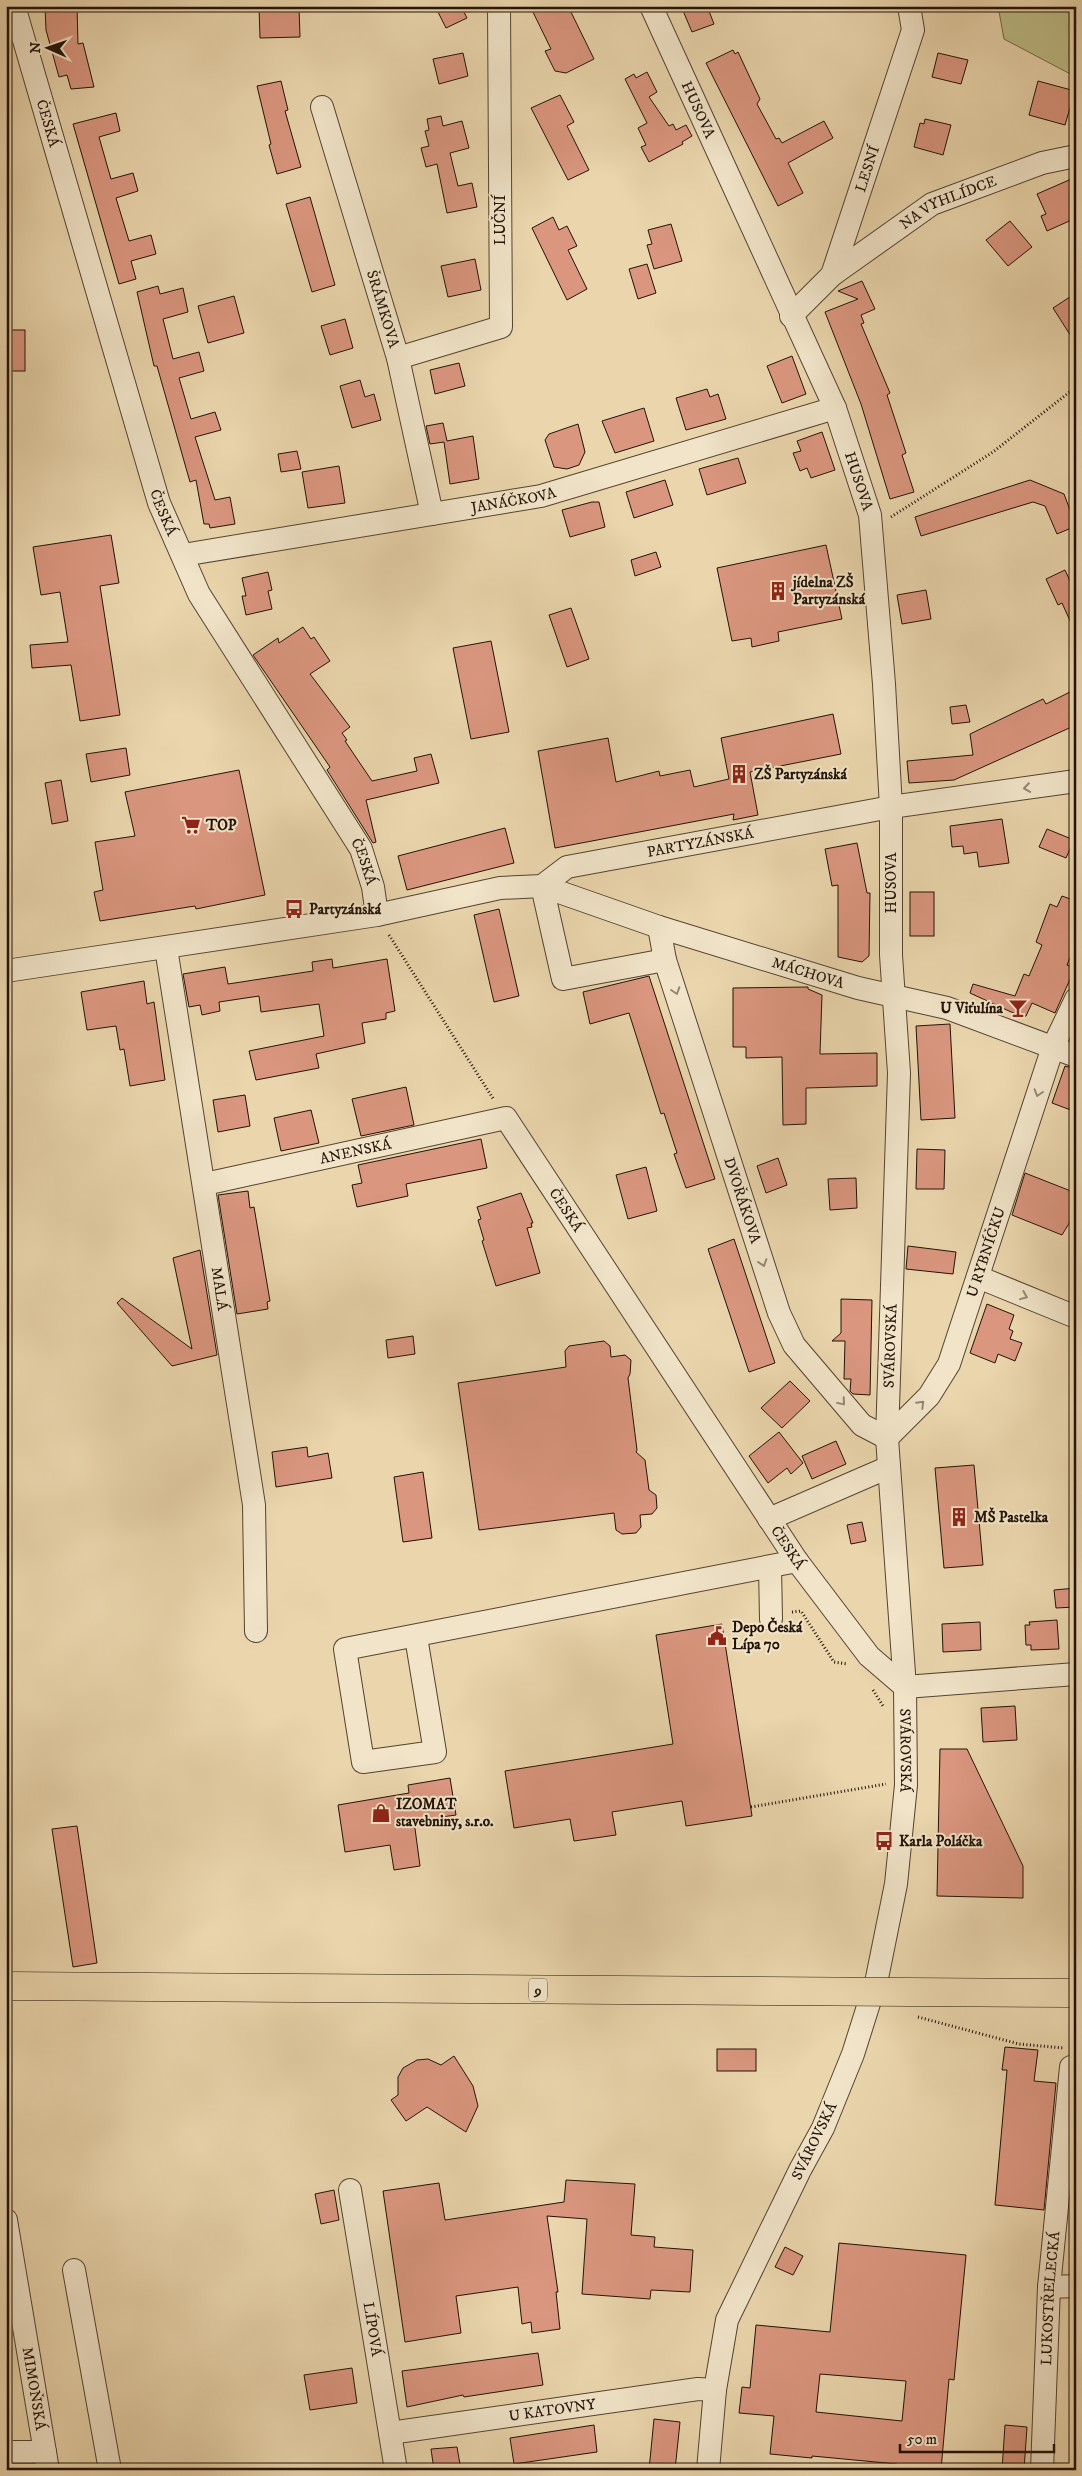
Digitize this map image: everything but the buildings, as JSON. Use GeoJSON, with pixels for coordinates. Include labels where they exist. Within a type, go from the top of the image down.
{"type":"FeatureCollection","features":[{"type":"Feature","properties":{"kind":"main road","name":"9"},"geometry":{"type":"LineString","coordinates":[[6,1986],[1070,1993]]}},
{"type":"Feature","properties":{"kind":"street","name":"ČESKÁ"},"geometry":{"type":"LineString","coordinates":[[14,6],[159,503],[199,594],[361,849],[373,887],[377,915]]}},
{"type":"Feature","properties":{"kind":"street","name":"LUČNÍ"},"geometry":{"type":"LineString","coordinates":[[398,358],[501,327],[499,6]]}},
{"type":"Feature","properties":{"kind":"street","name":"HUSOVA"},"geometry":{"type":"LineString","coordinates":[[651,6],[791,316],[835,408],[870,515],[884,684],[891,807],[891,955],[894,996]]}},
{"type":"Feature","properties":{"kind":"street","name":"LESNÍ"},"geometry":{"type":"LineString","coordinates":[[791,316],[832,275],[913,30],[909,6]]}},
{"type":"Feature","properties":{"kind":"street","name":"ŠRÁMKOVA"},"geometry":{"type":"LineString","coordinates":[[322,107],[398,358],[432,514]]}},
{"type":"Feature","properties":{"kind":"street","name":"NA VYHLÍDCE"},"geometry":{"type":"LineString","coordinates":[[832,275],[932,204],[1042,162],[1076,156]]}},
{"type":"Feature","properties":{"kind":"street","name":"JANÁČKOVA"},"geometry":{"type":"LineString","coordinates":[[183,555],[541,496],[835,408]]}},
{"type":"Feature","properties":{"kind":"street","name":"PARTYZÁNSKÁ"},"geometry":{"type":"LineString","coordinates":[[542,886],[567,867],[891,807],[1076,781]]}},
{"type":"Feature","properties":{"kind":"street"},"geometry":{"type":"LineString","coordinates":[[6,971],[377,915],[500,888],[542,886],[563,978],[665,960]]}},
{"type":"Feature","properties":{"kind":"street","name":"MÁCHOVA"},"geometry":{"type":"LineString","coordinates":[[542,886],[659,927],[858,988],[947,1008],[1076,1056]]}},
{"type":"Feature","properties":{"kind":"street","name":"DVOŘÁKOVA"},"geometry":{"type":"LineString","coordinates":[[659,927],[665,960],[779,1312],[794,1345],[862,1425],[887,1438]]}},
{"type":"Feature","properties":{"kind":"street","name":"MALÁ"},"geometry":{"type":"LineString","coordinates":[[166,948],[205,1184],[254,1506],[256,1631]]}},
{"type":"Feature","properties":{"kind":"street","name":"SVÁROVSKÁ"},"geometry":{"type":"LineString","coordinates":[[708,2470],[715,2390],[727,2320],[800,2170],[823,2128],[853,2054],[877,1978],[896,1884],[906,1785],[905,1687],[887,1438],[899,1073],[894,996]]}},
{"type":"Feature","properties":{"kind":"street","name":"U RYBNÍČKU"},"geometry":{"type":"LineString","coordinates":[[887,1438],[929,1396],[949,1364],[1053,1047],[1076,999]]}},
{"type":"Feature","properties":{"kind":"street","name":"ČESKÁ"},"geometry":{"type":"LineString","coordinates":[[506,1118],[797,1561],[870,1656],[905,1687]]}},
{"type":"Feature","properties":{"kind":"street","name":"ANENSKÁ"},"geometry":{"type":"LineString","coordinates":[[205,1184],[506,1118]]}},
{"type":"Feature","properties":{"kind":"street"},"geometry":{"type":"LineString","coordinates":[[978,1277],[1076,1317]]}},
{"type":"Feature","properties":{"kind":"street"},"geometry":{"type":"LineString","coordinates":[[769,1519],[889,1467]]}},
{"type":"Feature","properties":{"kind":"street"},"geometry":{"type":"LineString","coordinates":[[416,1637],[435,1752],[363,1762],[345,1649],[416,1637],[797,1561]]}},
{"type":"Feature","properties":{"kind":"street"},"geometry":{"type":"LineString","coordinates":[[770,1567],[778,1616]]}},
{"type":"Feature","properties":{"kind":"street"},"geometry":{"type":"LineString","coordinates":[[905,1687],[1076,1674]]}},
{"type":"Feature","properties":{"kind":"street","name":"LUKOSTŘELECKÁ"},"geometry":{"type":"LineString","coordinates":[[1042,2470],[1049,2287],[1072,2058]]}},
{"type":"Feature","properties":{"kind":"street","name":"LÍPOVÁ"},"geometry":{"type":"LineString","coordinates":[[350,2190],[396,2470]]}},
{"type":"Feature","properties":{"kind":"street","name":"MIMOŇSKÁ"},"geometry":{"type":"LineString","coordinates":[[6,2220],[47,2461]]}},
{"type":"Feature","properties":{"kind":"street"},"geometry":{"type":"LineString","coordinates":[[74,2270],[110,2470]]}},
{"type":"Feature","properties":{"kind":"street"},"geometry":{"type":"LineString","coordinates":[[1049,2287],[1076,2286]]}},
{"type":"Feature","properties":{"kind":"street","name":"U KATOVNY"},"geometry":{"type":"LineString","coordinates":[[390,2433],[698,2389],[715,2390]]}},
{"type":"Feature","properties":{"kind":"street"},"geometry":{"type":"LineString","coordinates":[[6,2452],[47,2461]]}},
{"type":"Feature","properties":{"kind":"path"},"geometry":{"type":"LineString","coordinates":[[871,528],[895,515],[942,483],[994,452],[1076,386]]}},
{"type":"Feature","properties":{"kind":"path"},"geometry":{"type":"LineString","coordinates":[[377,915],[506,1118]]}},
{"type":"Feature","properties":{"kind":"path"},"geometry":{"type":"LineString","coordinates":[[778,1616],[801,1611],[834,1662],[851,1664]]}},
{"type":"Feature","properties":{"kind":"path"},"geometry":{"type":"LineString","coordinates":[[869,1682],[884,1708]]}},
{"type":"Feature","properties":{"kind":"path"},"geometry":{"type":"LineString","coordinates":[[750,1807],[889,1784],[888,1794]]}},
{"type":"Feature","properties":{"kind":"path"},"geometry":{"type":"LineString","coordinates":[[911,2016],[1072,2058]]}},
{"type":"Feature","properties":{"kind":"shaded area"},"geometry":{"type":"Polygon","coordinates":[[[998,6],[1076,6],[1076,77],[1004,39],[998,6]]]}},
{"type":"Feature","properties":{"kind":"place","name":"jídelna ZŠ Partyzánská"},"geometry":{"type":"Point","coordinates":[778,591]}},
{"type":"Feature","properties":{"kind":"place","name":"ZŠ Partyzánská"},"geometry":{"type":"Point","coordinates":[739,774]}},
{"type":"Feature","properties":{"kind":"place","name":"TOP"},"geometry":{"type":"Point","coordinates":[191,825]}},
{"type":"Feature","properties":{"kind":"place","name":"Partyzánská"},"geometry":{"type":"Point","coordinates":[294,909]}},
{"type":"Feature","properties":{"kind":"place","name":"U Viťulína"},"geometry":{"type":"Point","coordinates":[1018,1008]}},
{"type":"Feature","properties":{"kind":"place","name":"MŠ Pastelka"},"geometry":{"type":"Point","coordinates":[959,1517]}},
{"type":"Feature","properties":{"kind":"place","name":"Depo Česká Lípa 70"},"geometry":{"type":"Point","coordinates":[717,1636]}},
{"type":"Feature","properties":{"kind":"place","name":"IZOMAT stavebniny, s.r.o."},"geometry":{"type":"Point","coordinates":[381,1813]}},
{"type":"Feature","properties":{"kind":"place","name":"Karla Poláčka"},"geometry":{"type":"Point","coordinates":[884,1841]}}]}
